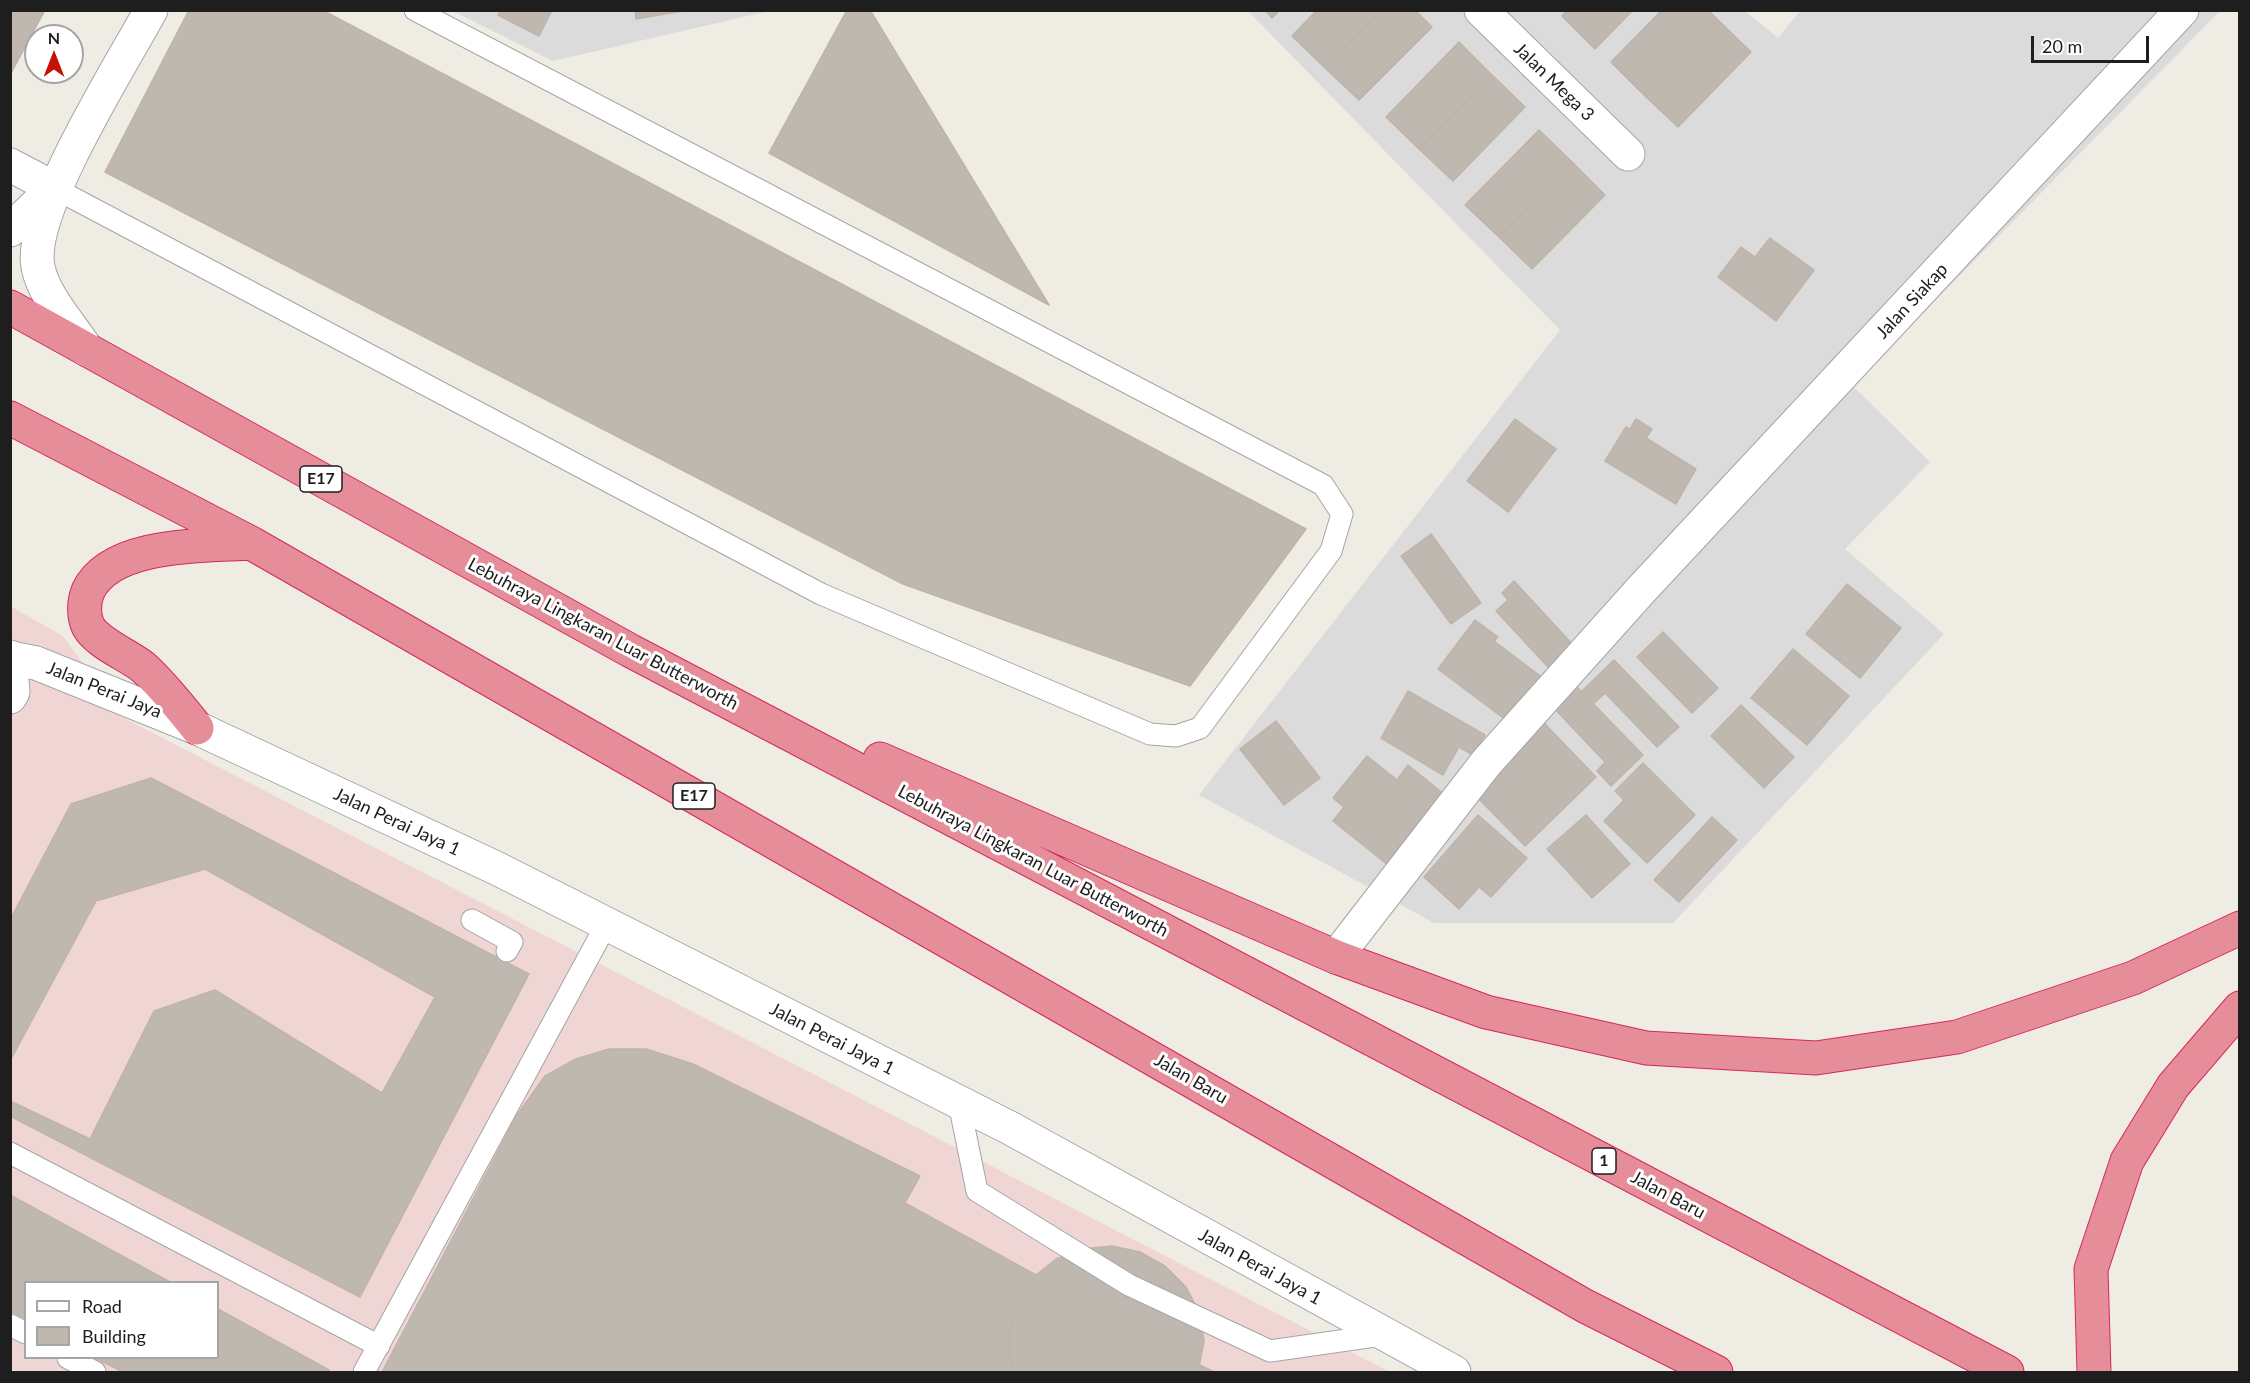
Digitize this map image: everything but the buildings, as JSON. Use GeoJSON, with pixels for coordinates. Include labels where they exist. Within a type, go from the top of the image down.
{"type":"FeatureCollection","features":[{"type":"Feature","properties":{"kind":"highway","name":"Lebuhraya Lingkaran Luar Butterworth"},"geometry":{"type":"LineString","coordinates":[[10,308],[631,651],[1202,950]]}},
{"type":"Feature","properties":{"kind":"highway","name":"E17"},"geometry":{"type":"LineString","coordinates":[[10,418],[251,543]]}},
{"type":"Feature","properties":{"kind":"highway"},"geometry":{"type":"LineString","coordinates":[[197,728],[162,686],[141,666],[112,647],[88,626],[84,601],[95,577],[121,561],[163,549],[251,543]]}},
{"type":"Feature","properties":{"kind":"highway","name":"Jalan Baru"},"geometry":{"type":"LineString","coordinates":[[251,543],[1586,1306],[1716,1372]]}},
{"type":"Feature","properties":{"kind":"highway"},"geometry":{"type":"LineString","coordinates":[[631,651],[1336,957],[1486,1012],[1646,1048],[1816,1058],[1957,1037],[2133,978],[2240,928]]}},
{"type":"Feature","properties":{"kind":"highway","name":"Jalan Baru"},"geometry":{"type":"LineString","coordinates":[[1202,950],[2007,1372]]}},
{"type":"Feature","properties":{"kind":"highway"},"geometry":{"type":"LineString","coordinates":[[2094,1372],[2091,1269],[2127,1161],[2173,1086],[2240,1008]]}},
{"type":"Feature","properties":{"kind":"highway"},"geometry":{"type":"LineString","coordinates":[[1586,1306],[1688,1372]]}},
{"type":"Feature","properties":{"kind":"street"},"geometry":{"type":"LineString","coordinates":[[87,350],[45,287],[38,267],[38,247],[54,188],[151,10]]}},
{"type":"Feature","properties":{"kind":"street","name":"Jalan Mega 3"},"geometry":{"type":"LineString","coordinates":[[1480,10],[1628,154]]}},
{"type":"Feature","properties":{"kind":"street","name":"Jalan Siakap"},"geometry":{"type":"LineString","coordinates":[[1336,957],[1486,763],[1641,590],[2182,10]]}},
{"type":"Feature","properties":{"kind":"street"},"geometry":{"type":"LineString","coordinates":[[10,165],[54,188]]}},
{"type":"Feature","properties":{"kind":"street"},"geometry":{"type":"LineString","coordinates":[[10,230],[54,188]]}},
{"type":"Feature","properties":{"kind":"street"},"geometry":{"type":"LineString","coordinates":[[10,697],[13,692],[11,657]]}},
{"type":"Feature","properties":{"kind":"street","name":"Jalan Perai Jaya"},"geometry":{"type":"LineString","coordinates":[[11,657],[36,663],[197,728]]}},
{"type":"Feature","properties":{"kind":"street","name":"Jalan Perai Jaya 1"},"geometry":{"type":"LineString","coordinates":[[197,728],[498,869],[959,1103],[1382,1335],[1454,1372]]}},
{"type":"Feature","properties":{"kind":"lane"},"geometry":{"type":"LineString","coordinates":[[54,188],[821,594],[1150,734],[1176,736],[1200,728],[1330,551],[1342,514],[1323,485],[415,10]]}},
{"type":"Feature","properties":{"kind":"lane"},"geometry":{"type":"LineString","coordinates":[[472,920],[512,942],[507,951]]}},
{"type":"Feature","properties":{"kind":"lane"},"geometry":{"type":"LineString","coordinates":[[364,1372],[606,925]]}},
{"type":"Feature","properties":{"kind":"lane"},"geometry":{"type":"LineString","coordinates":[[959,1103],[977,1191],[1129,1285],[1270,1351],[1382,1335]]}},
{"type":"Feature","properties":{"kind":"lane"},"geometry":{"type":"LineString","coordinates":[[10,1153],[379,1346]]}},
{"type":"Feature","properties":{"kind":"lane"},"geometry":{"type":"LineString","coordinates":[[10,1325],[24,1332]]}},
{"type":"Feature","properties":{"kind":"lane"},"geometry":{"type":"LineString","coordinates":[[70,1359],[94,1372]]}},
{"type":"Feature","properties":{"kind":"shaded area"},"geometry":{"type":"Polygon","coordinates":[[[453,11],[769,11],[553,61],[453,11]]]}},
{"type":"Feature","properties":{"kind":"shaded area"},"geometry":{"type":"Polygon","coordinates":[[[1248,11],[1745,11],[1778,38],[1800,11],[2220,11],[1852,385],[1930,462],[1845,549],[1944,634],[1673,923],[1434,923],[1199,795],[1560,330],[1248,11]]]}},
{"type":"Feature","properties":{"kind":"shaded area"},"geometry":{"type":"Polygon","coordinates":[[[10,606],[63,636],[122,717],[1390,1372],[11,1372],[10,606]]]}}]}
